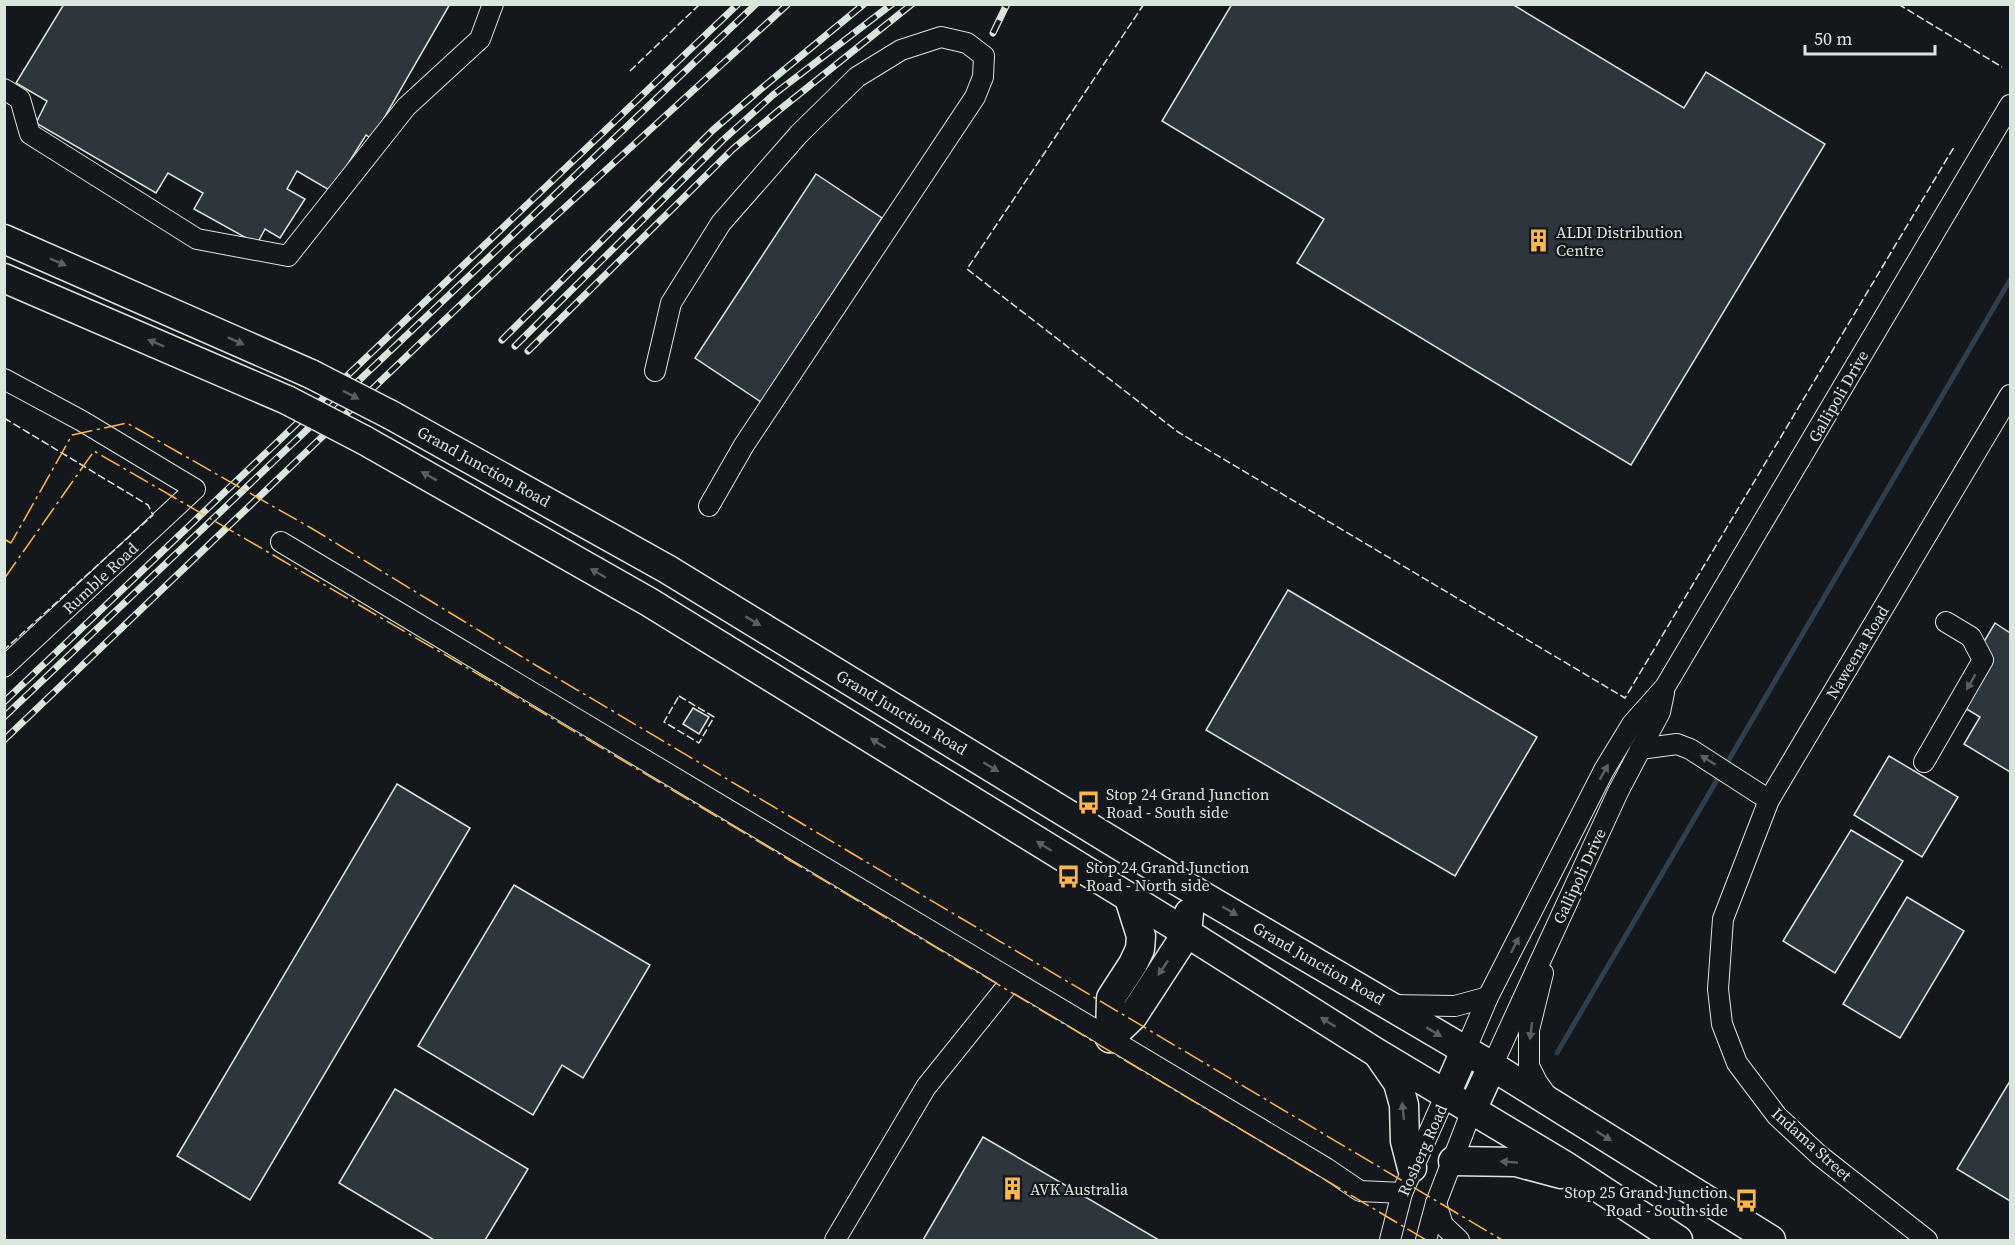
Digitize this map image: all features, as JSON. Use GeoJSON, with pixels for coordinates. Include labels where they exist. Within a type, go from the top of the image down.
{"type":"FeatureCollection","features":[{"type":"Feature","properties":{"kind":"highway","name":"Grand Junction Road"},"geometry":{"type":"LineString","coordinates":[[4,239],[311,375],[391,415],[668,569],[1174,879],[1492,1066],[1771,1240]]}},
{"type":"Feature","properties":{"kind":"highway"},"geometry":{"type":"LineString","coordinates":[[4,278],[287,400],[364,440],[649,602],[1586,1180],[1678,1240]]}},
{"type":"Feature","properties":{"kind":"highway"},"geometry":{"type":"LineString","coordinates":[[1110,1038],[1133,1016],[1187,933],[1189,909],[1174,879]]}},
{"type":"Feature","properties":{"kind":"highway"},"geometry":{"type":"LineString","coordinates":[[1110,1038],[1111,998],[1140,949],[1141,936],[1129,898]]}},
{"type":"Feature","properties":{"kind":"highway"},"geometry":{"type":"LineString","coordinates":[[1446,1094],[1465,1051]]}},
{"type":"Feature","properties":{"kind":"highway"},"geometry":{"type":"LineString","coordinates":[[1377,1053],[1398,1083],[1404,1105],[1407,1180]]}},
{"type":"Feature","properties":{"kind":"highway"},"geometry":{"type":"LineString","coordinates":[[1472,1110],[1492,1066]]}},
{"type":"Feature","properties":{"kind":"highway"},"geometry":{"type":"LineString","coordinates":[[1454,1161],[1516,1162],[1586,1180]]}},
{"type":"Feature","properties":{"kind":"street"},"geometry":{"type":"LineString","coordinates":[[4,89],[21,99],[30,134],[197,239],[288,256],[406,107],[480,39],[493,4]]}},
{"type":"Feature","properties":{"kind":"street"},"geometry":{"type":"LineString","coordinates":[[656,371],[671,303],[721,223],[799,134],[857,77],[901,50],[941,37],[967,42],[984,56],[983,77],[975,97],[744,445],[709,506]]}},
{"type":"Feature","properties":{"kind":"street","name":"Gallipoli Drive"},"geometry":{"type":"LineString","coordinates":[[1465,1051],[1488,997],[1604,770],[1632,724],[1665,687],[2010,105]]}},
{"type":"Feature","properties":{"kind":"street","name":"Rumble Road"},"geometry":{"type":"LineString","coordinates":[[4,379],[81,421],[195,489],[4,667]]}},
{"type":"Feature","properties":{"kind":"street","name":"Naweena Road"},"geometry":{"type":"LineString","coordinates":[[1723,919],[1769,800],[2010,395]]}},
{"type":"Feature","properties":{"kind":"street"},"geometry":{"type":"LineString","coordinates":[[281,542],[1110,1038],[1326,1168],[1360,1191],[1407,1180]]}},
{"type":"Feature","properties":{"kind":"street"},"geometry":{"type":"LineString","coordinates":[[1924,762],[1983,660],[1971,637],[1946,622]]}},
{"type":"Feature","properties":{"kind":"street","name":"Gallipoli Drive"},"geometry":{"type":"LineString","coordinates":[[1492,1066],[1552,933],[1660,712],[1665,687]]}},
{"type":"Feature","properties":{"kind":"street"},"geometry":{"type":"LineString","coordinates":[[1640,749],[1677,744],[1690,749],[1769,800]]}},
{"type":"Feature","properties":{"kind":"street","name":"Indama Street"},"geometry":{"type":"LineString","coordinates":[[1723,919],[1718,989],[1722,1024],[1737,1063],[1777,1116],[1819,1155],[1927,1240]]}},
{"type":"Feature","properties":{"kind":"street"},"geometry":{"type":"LineString","coordinates":[[1552,933],[1529,1030],[1529,1066],[1537,1082],[1554,1105]]}},
{"type":"Feature","properties":{"kind":"street"},"geometry":{"type":"LineString","coordinates":[[835,1240],[926,1088],[1012,980]]}},
{"type":"Feature","properties":{"kind":"street"},"geometry":{"type":"LineString","coordinates":[[1390,1005],[1455,1006],[1488,997]]}},
{"type":"Feature","properties":{"kind":"street","name":"Rosberg Road"},"geometry":{"type":"LineString","coordinates":[[1390,1240],[1407,1180],[1446,1094]]}},
{"type":"Feature","properties":{"kind":"street","name":"Rosberg Road"},"geometry":{"type":"LineString","coordinates":[[1426,1240],[1436,1203],[1472,1110]]}},
{"type":"Feature","properties":{"kind":"street"},"geometry":{"type":"LineString","coordinates":[[1436,1203],[1443,1225],[1459,1240]]}},
{"type":"Feature","properties":{"kind":"building"},"geometry":{"type":"Polygon","coordinates":[[[64,4],[450,4],[372,139],[366,135],[331,191],[297,171],[287,189],[305,199],[280,238],[265,229],[257,244],[194,209],[203,193],[168,173],[156,193],[36,123],[47,101],[16,83],[64,4]]]}},
{"type":"Feature","properties":{"kind":"building","name":"ALDI Distribution Centre"},"geometry":{"type":"Polygon","coordinates":[[[1232,4],[1512,4],[1684,108],[1706,72],[1825,144],[1631,465],[1297,263],[1324,219],[1162,121],[1232,4]]]}},
{"type":"Feature","properties":{"kind":"building"},"geometry":{"type":"Polygon","coordinates":[[[816,174],[882,218],[761,402],[695,358],[816,174]]]}},
{"type":"Feature","properties":{"kind":"building"},"geometry":{"type":"Polygon","coordinates":[[[1288,590],[1537,737],[1455,876],[1206,730],[1288,590]]]}},
{"type":"Feature","properties":{"kind":"building"},"geometry":{"type":"Polygon","coordinates":[[[1995,623],[2010,633],[2010,772],[1964,744],[1980,717],[1950,699],[1995,623]]]}},
{"type":"Feature","properties":{"kind":"building"},"geometry":{"type":"Polygon","coordinates":[[[693,708],[709,717],[699,734],[683,724],[693,708]]]}},
{"type":"Feature","properties":{"kind":"building"},"geometry":{"type":"Polygon","coordinates":[[[1889,756],[1958,797],[1922,857],[1854,815],[1889,756]]]}},
{"type":"Feature","properties":{"kind":"building"},"geometry":{"type":"Polygon","coordinates":[[[397,784],[470,828],[250,1200],[177,1156],[397,784]]]}},
{"type":"Feature","properties":{"kind":"building"},"geometry":{"type":"Polygon","coordinates":[[[1851,830],[1903,861],[1835,973],[1783,941],[1851,830]]]}},
{"type":"Feature","properties":{"kind":"building"},"geometry":{"type":"Polygon","coordinates":[[[514,885],[650,965],[583,1078],[562,1065],[533,1115],[418,1046],[514,885]]]}},
{"type":"Feature","properties":{"kind":"building"},"geometry":{"type":"Polygon","coordinates":[[[1907,897],[1964,931],[1900,1038],[1843,1004],[1907,897]]]}},
{"type":"Feature","properties":{"kind":"building"},"geometry":{"type":"Polygon","coordinates":[[[2010,1081],[2010,1201],[1957,1169],[2010,1081]]]}},
{"type":"Feature","properties":{"kind":"building"},"geometry":{"type":"Polygon","coordinates":[[[395,1089],[528,1169],[485,1240],[434,1240],[339,1183],[395,1089]]]}},
{"type":"Feature","properties":{"kind":"building","name":"AVK Australia"},"geometry":{"type":"Polygon","coordinates":[[[983,1137],[1159,1240],[923,1240],[983,1137]]]}},
{"type":"Feature","properties":{"kind":"waterway"},"geometry":{"type":"LineString","coordinates":[[1557,1053],[2010,280]]}},
{"type":"Feature","properties":{"kind":"railway"},"geometry":{"type":"LineString","coordinates":[[4,702],[738,4]]}},
{"type":"Feature","properties":{"kind":"railway"},"geometry":{"type":"LineString","coordinates":[[4,717],[756,4]]}},
{"type":"Feature","properties":{"kind":"railway"},"geometry":{"type":"LineString","coordinates":[[4,740],[516,252],[788,4]]}},
{"type":"Feature","properties":{"kind":"railway"},"geometry":{"type":"LineString","coordinates":[[502,340],[713,130],[864,4]]}},
{"type":"Feature","properties":{"kind":"railway"},"geometry":{"type":"LineString","coordinates":[[515,346],[723,140],[773,95],[892,4]]}},
{"type":"Feature","properties":{"kind":"railway"},"geometry":{"type":"LineString","coordinates":[[528,351],[733,149],[912,4]]}},
{"type":"Feature","properties":{"kind":"railway"},"geometry":{"type":"LineString","coordinates":[[993,33],[1007,4]]}},
{"type":"Feature","properties":{"kind":"fence"},"geometry":{"type":"LineString","coordinates":[[630,71],[700,4]]}},
{"type":"Feature","properties":{"kind":"fence"},"geometry":{"type":"LineString","coordinates":[[1144,4],[967,269],[1178,432],[1625,698],[1954,147]]}},
{"type":"Feature","properties":{"kind":"fence"},"geometry":{"type":"LineString","coordinates":[[1898,4],[2002,67]]}},
{"type":"Feature","properties":{"kind":"fence"},"geometry":{"type":"LineString","coordinates":[[4,418],[148,505],[153,515],[4,650]]}},
{"type":"Feature","properties":{"kind":"fence"},"geometry":{"type":"LineString","coordinates":[[679,696],[714,717],[699,743],[664,722],[679,696]]}},
{"type":"Feature","properties":{"kind":"power"},"geometry":{"type":"LineString","coordinates":[[4,539],[11,543],[72,435],[127,423],[311,528],[542,669],[1502,1240]]}},
{"type":"Feature","properties":{"kind":"power"},"geometry":{"type":"LineString","coordinates":[[4,579],[94,451],[483,677],[1426,1240]]}},
{"type":"Feature","properties":{"kind":"place","name":"ALDI Distribution Centre"},"geometry":{"type":"Point","coordinates":[1538,241]}},
{"type":"Feature","properties":{"kind":"place","name":"Stop 24 Grand Junction Road - South side"},"geometry":{"type":"Point","coordinates":[1088,803]}},
{"type":"Feature","properties":{"kind":"place","name":"Stop 24 Grand Junction Road - North side"},"geometry":{"type":"Point","coordinates":[1068,876]}},
{"type":"Feature","properties":{"kind":"place","name":"AVK Australia"},"geometry":{"type":"Point","coordinates":[1012,1189]}},
{"type":"Feature","properties":{"kind":"place","name":"Stop 25 Grand Junction Road - South side"},"geometry":{"type":"Point","coordinates":[1746,1201]}}]}
